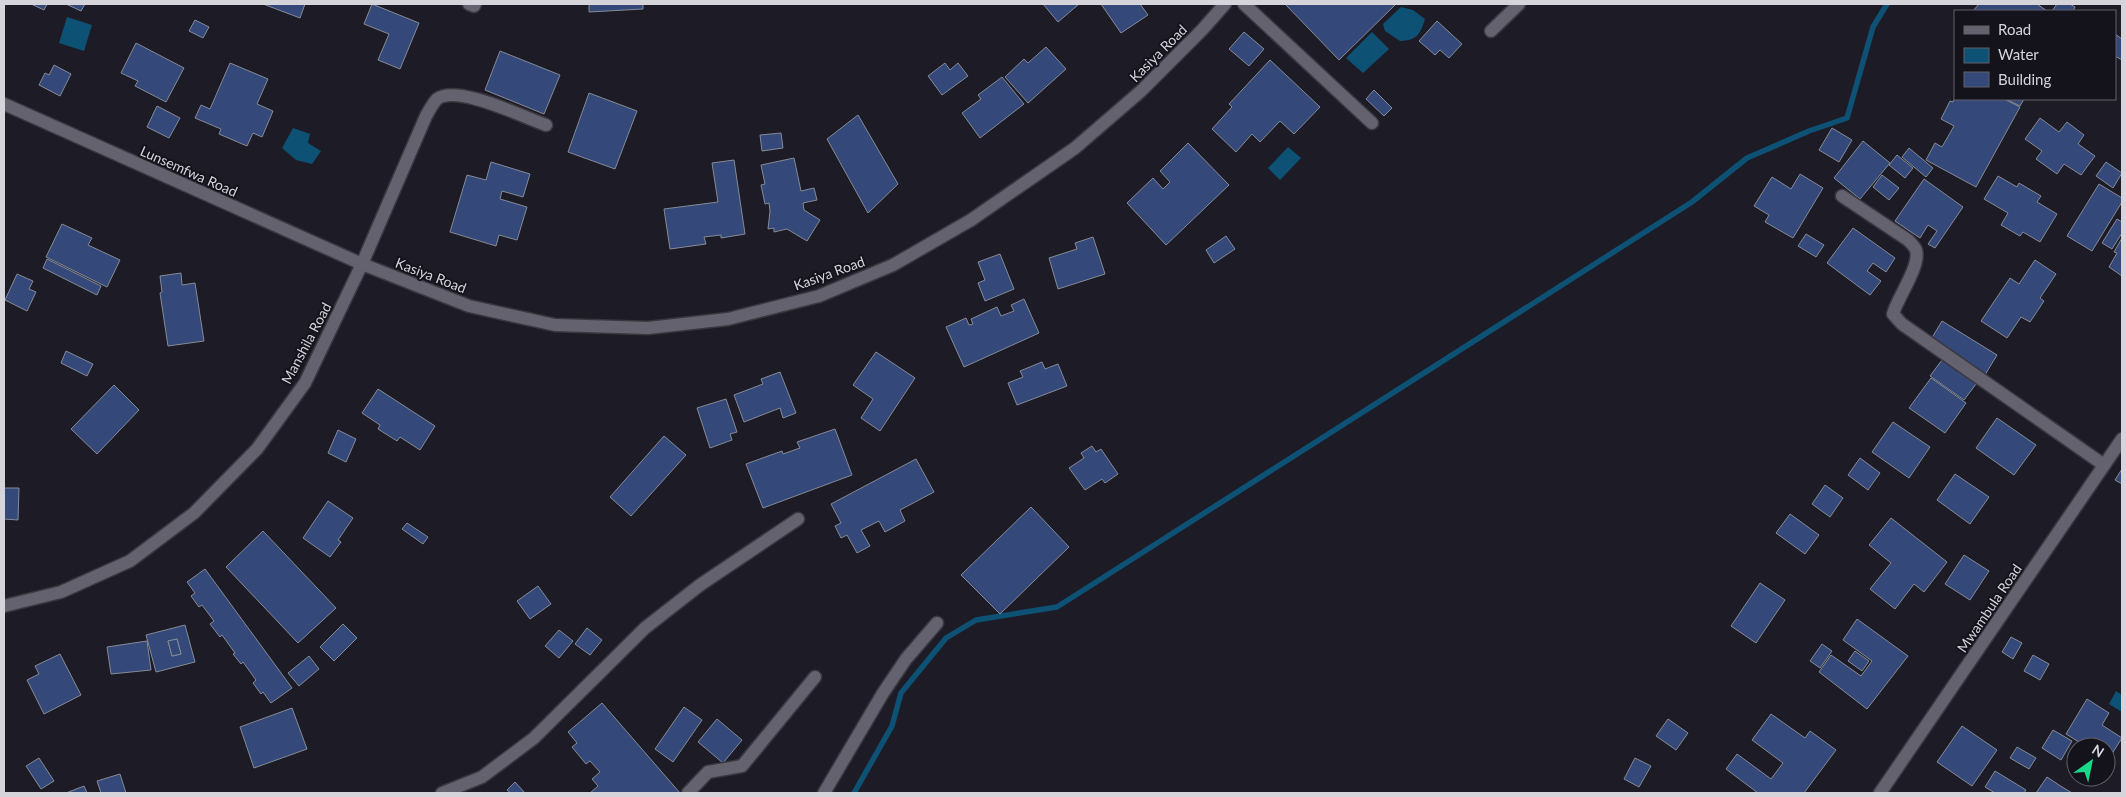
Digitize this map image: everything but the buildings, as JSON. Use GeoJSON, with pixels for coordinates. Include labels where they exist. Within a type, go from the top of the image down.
{"type":"FeatureCollection","features":[{"type":"Feature","properties":{"kind":"street","name":"Kasiya Road"},"geometry":{"type":"LineString","coordinates":[[362,264],[469,306],[555,326],[648,328],[728,319],[819,296],[902,260],[971,220],[1075,148],[1141,91],[1202,30],[1225,4]]}},
{"type":"Feature","properties":{"kind":"street"},"geometry":{"type":"LineString","coordinates":[[1244,4],[1372,123]]}},
{"type":"Feature","properties":{"kind":"street"},"geometry":{"type":"LineString","coordinates":[[1491,31],[1519,4]]}},
{"type":"Feature","properties":{"kind":"street","name":"Manshila Road"},"geometry":{"type":"LineString","coordinates":[[4,606],[61,592],[130,561],[194,513],[257,449],[305,383],[362,264],[426,116],[437,99],[454,94],[476,98],[546,125]]}},
{"type":"Feature","properties":{"kind":"street","name":"Lunsemfwa Road"},"geometry":{"type":"LineString","coordinates":[[4,104],[362,264]]}},
{"type":"Feature","properties":{"kind":"street"},"geometry":{"type":"LineString","coordinates":[[1842,196],[1908,240],[1916,250],[1916,261],[1892,314],[1902,324],[2104,465]]}},
{"type":"Feature","properties":{"kind":"street","name":"Mwambula Road"},"geometry":{"type":"LineString","coordinates":[[1880,793],[2122,439]]}},
{"type":"Feature","properties":{"kind":"street"},"geometry":{"type":"LineString","coordinates":[[442,793],[482,777],[534,738],[645,628],[700,585],[798,519]]}},
{"type":"Feature","properties":{"kind":"street"},"geometry":{"type":"LineString","coordinates":[[824,793],[882,693],[906,659],[937,623]]}},
{"type":"Feature","properties":{"kind":"street"},"geometry":{"type":"LineString","coordinates":[[688,793],[708,772],[742,766],[815,677]]}},
{"type":"Feature","properties":{"kind":"water"},"geometry":{"type":"Polygon","coordinates":[[[1401,7],[1413,10],[1425,19],[1417,36],[1400,41],[1385,31],[1383,24],[1401,7]]]}},
{"type":"Feature","properties":{"kind":"water"},"geometry":{"type":"Polygon","coordinates":[[[67,17],[92,25],[84,51],[59,43],[67,17]]]}},
{"type":"Feature","properties":{"kind":"water"},"geometry":{"type":"Polygon","coordinates":[[[1372,32],[1389,49],[1363,73],[1346,58],[1372,32]]]}},
{"type":"Feature","properties":{"kind":"water"},"geometry":{"type":"Polygon","coordinates":[[[293,128],[310,134],[308,143],[321,151],[312,164],[296,160],[282,148],[293,128]]]}},
{"type":"Feature","properties":{"kind":"water"},"geometry":{"type":"Polygon","coordinates":[[[1288,147],[1301,158],[1280,180],[1268,168],[1288,147]]]}},
{"type":"Feature","properties":{"kind":"water"},"geometry":{"type":"Polygon","coordinates":[[[2116,691],[2122,695],[2122,712],[2109,704],[2116,691]]]}},
{"type":"Feature","properties":{"kind":"waterway"},"geometry":{"type":"LineString","coordinates":[[854,793],[892,726],[901,693],[946,638],[976,620],[1057,607],[1692,202],[1747,158],[1809,131],[1847,118],[1873,27],[1887,4]]}}]}
